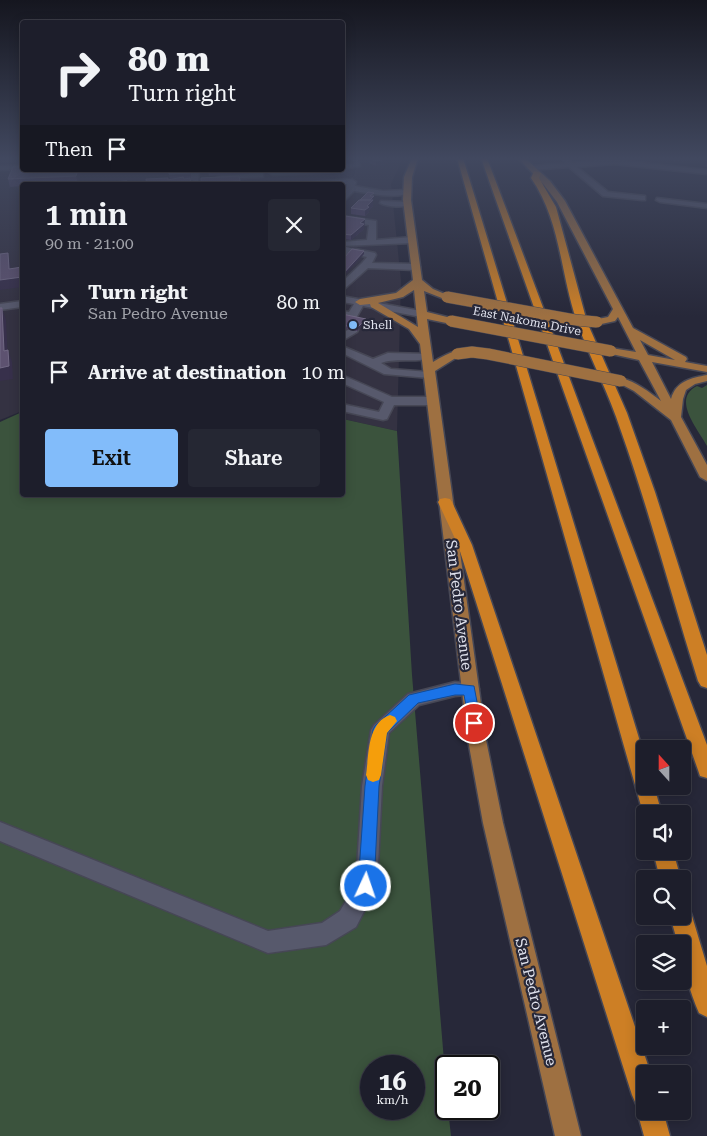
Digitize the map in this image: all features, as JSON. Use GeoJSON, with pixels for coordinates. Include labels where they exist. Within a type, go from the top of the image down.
{"type":"FeatureCollection","features":[{"type":"Feature","properties":{"kind":"highway"},"geometry":{"type":"LineString","coordinates":[[476,211],[649,805]]}},
{"type":"Feature","properties":{"kind":"highway"},"geometry":{"type":"LineString","coordinates":[[503,211],[707,770]]}},
{"type":"Feature","properties":{"kind":"highway"},"geometry":{"type":"LineString","coordinates":[[553,211],[577,307],[637,457],[707,681]]}},
{"type":"Feature","properties":{"kind":"highway"},"geometry":{"type":"LineString","coordinates":[[445,502],[465,545],[636,1068]]}},
{"type":"Feature","properties":{"kind":"highway"},"geometry":{"type":"LineString","coordinates":[[684,925],[707,1005]]}},
{"type":"Feature","properties":{"kind":"highway"},"geometry":{"type":"LineString","coordinates":[[653,1120],[657,1136]]}},
{"type":"Feature","properties":{"kind":"main road","name":"San Pedro Avenue"},"geometry":{"type":"LineString","coordinates":[[408,211],[480,756],[493,823],[568,1136]]}},
{"type":"Feature","properties":{"kind":"main road"},"geometry":{"type":"LineString","coordinates":[[566,211],[646,358],[707,478]]}},
{"type":"Feature","properties":{"kind":"main road"},"geometry":{"type":"LineString","coordinates":[[360,302],[399,295],[409,290],[417,281],[430,291],[447,297],[575,320],[597,322],[611,319],[619,309]]}},
{"type":"Feature","properties":{"kind":"main road"},"geometry":{"type":"LineString","coordinates":[[374,305],[413,327],[425,343]]}},
{"type":"Feature","properties":{"kind":"main road","name":"East Nakoma Drive"},"geometry":{"type":"LineString","coordinates":[[421,314],[707,369]]}},
{"type":"Feature","properties":{"kind":"main road"},"geometry":{"type":"LineString","coordinates":[[628,326],[662,349],[707,369]]}},
{"type":"Feature","properties":{"kind":"main road"},"geometry":{"type":"LineString","coordinates":[[429,373],[446,358],[457,354],[472,352],[488,354],[621,381],[638,389],[677,419]]}},
{"type":"Feature","properties":{"kind":"main road"},"geometry":{"type":"LineString","coordinates":[[677,419],[676,402],[682,387],[693,381],[707,378]]}},
{"type":"Feature","properties":{"kind":"street"},"geometry":{"type":"LineString","coordinates":[[345,218],[373,222],[371,242]]}},
{"type":"Feature","properties":{"kind":"street"},"geometry":{"type":"LineString","coordinates":[[345,244],[412,240]]}},
{"type":"Feature","properties":{"kind":"street"},"geometry":{"type":"LineString","coordinates":[[345,282],[353,265],[415,267]]}},
{"type":"Feature","properties":{"kind":"street","name":"East Nakoma Drive"},"geometry":{"type":"LineString","coordinates":[[345,300],[421,314]]}},
{"type":"Feature","properties":{"kind":"street"},"geometry":{"type":"LineString","coordinates":[[345,332],[360,302]]}},
{"type":"Feature","properties":{"kind":"street"},"geometry":{"type":"LineString","coordinates":[[0,307],[20,304]]}},
{"type":"Feature","properties":{"kind":"street"},"geometry":{"type":"LineString","coordinates":[[345,351],[373,362],[388,372],[429,373]]}},
{"type":"Feature","properties":{"kind":"street"},"geometry":{"type":"LineString","coordinates":[[373,362],[388,356],[427,356]]}},
{"type":"Feature","properties":{"kind":"street"},"geometry":{"type":"LineString","coordinates":[[345,379],[390,400],[432,401]]}},
{"type":"Feature","properties":{"kind":"street"},"geometry":{"type":"LineString","coordinates":[[345,408],[383,416],[390,400]]}},
{"type":"Feature","properties":{"kind":"street"},"geometry":{"type":"LineString","coordinates":[[0,831],[268,942],[326,934],[348,919],[366,886],[372,786],[380,730],[414,699],[455,689],[470,690]]}},
{"type":"Feature","properties":{"kind":"shaded area"},"geometry":{"type":"Polygon","coordinates":[[[0,211],[20,211],[20,412],[0,420],[0,211]]]}},
{"type":"Feature","properties":{"kind":"shaded area"},"geometry":{"type":"Polygon","coordinates":[[[345,211],[394,211],[401,281],[397,431],[345,419],[345,211]]]}},
{"type":"Feature","properties":{"kind":"green space"},"geometry":{"type":"Polygon","coordinates":[[[707,385],[707,446],[689,414],[686,398],[697,386],[702,388],[707,385]]]}},
{"type":"Feature","properties":{"kind":"green space"},"geometry":{"type":"Polygon","coordinates":[[[20,413],[20,497],[345,497],[345,419],[397,431],[412,675],[444,1055],[435,1055],[435,1120],[449,1120],[451,1136],[0,1136],[0,422],[20,413]]]}},
{"type":"Feature","properties":{"kind":"building"},"geometry":{"type":"Polygon","coordinates":[[[345,216],[365,219],[360,223],[364,224],[351,235],[345,234],[345,216]]]}},
{"type":"Feature","properties":{"kind":"building"},"geometry":{"type":"Polygon","coordinates":[[[352,249],[364,251],[345,272],[345,257],[352,249]]]}},
{"type":"Feature","properties":{"kind":"building"},"geometry":{"type":"Polygon","coordinates":[[[8,253],[9,269],[20,267],[20,277],[0,280],[0,254],[8,253]]]}},
{"type":"Feature","properties":{"kind":"building"},"geometry":{"type":"Polygon","coordinates":[[[0,308],[2,308],[4,351],[8,350],[9,366],[0,368],[0,308]]]}},
{"type":"Feature","properties":{"kind":"building"},"geometry":{"type":"Polygon","coordinates":[[[345,315],[366,319],[357,328],[345,326],[345,315]]]}},
{"type":"Feature","properties":{"kind":"slow traffic"},"geometry":{"type":"LineString","coordinates":[[373,775],[380,730],[390,721]]}},
{"type":"Feature","properties":{"kind":"place","name":"Shell"},"geometry":{"type":"Point","coordinates":[353,325]}},
{"type":"Feature","properties":{"kind":"route"},"geometry":{"type":"LineString","coordinates":[[366,886],[372,786],[380,730],[414,699],[455,689],[470,690],[474,723]]}}]}
